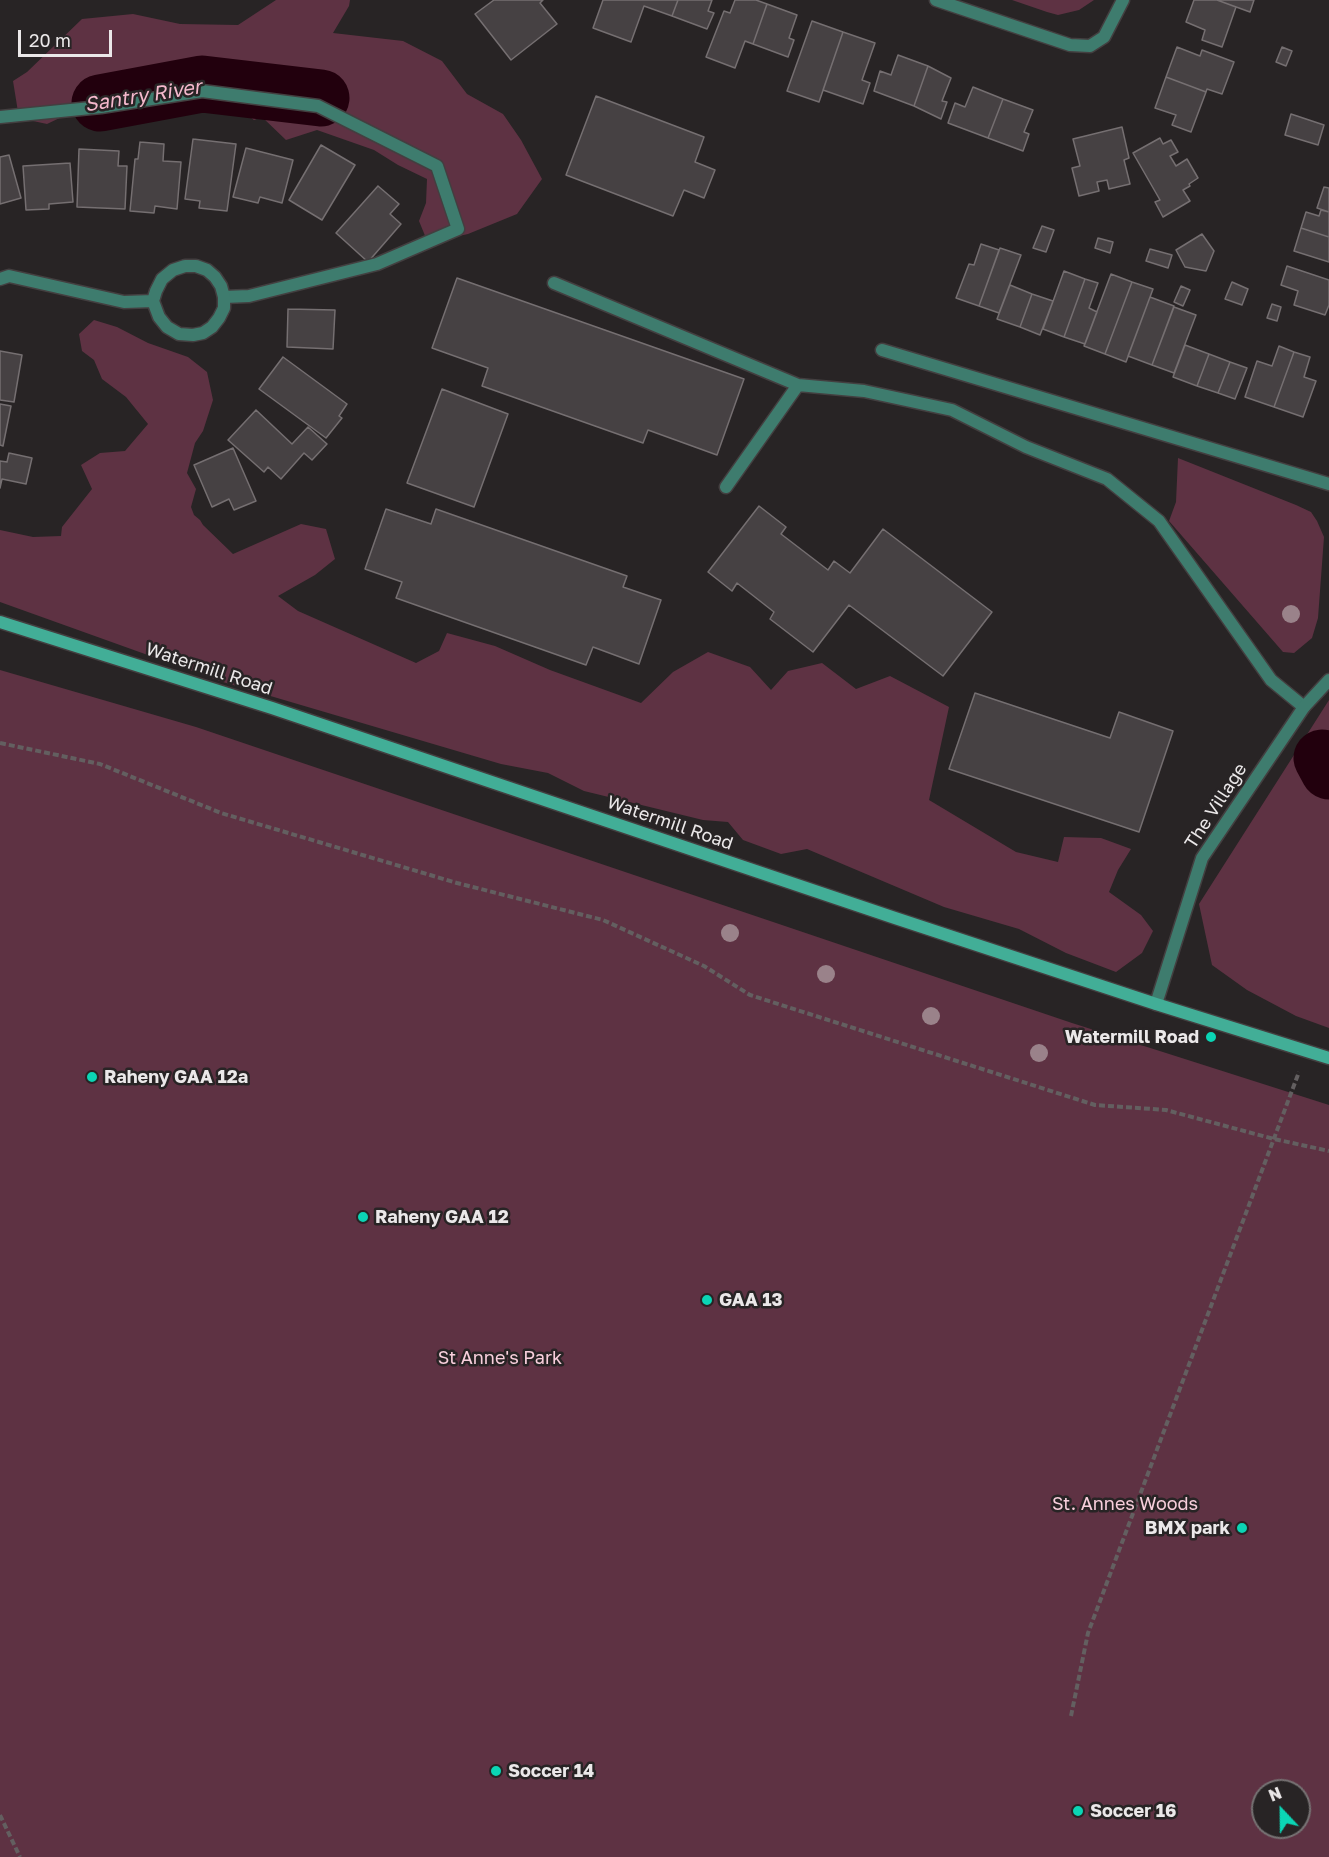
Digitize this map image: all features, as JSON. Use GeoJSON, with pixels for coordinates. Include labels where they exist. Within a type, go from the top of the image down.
{"type":"FeatureCollection","features":[{"type":"Feature","properties":{"kind":"main road","name":"Watermill Road"},"geometry":{"type":"LineString","coordinates":[[0,622],[272,708],[895,918],[1329,1058]]}},
{"type":"Feature","properties":{"kind":"street"},"geometry":{"type":"LineString","coordinates":[[936,0],[1070,45],[1090,46],[1104,37],[1123,0]]}},
{"type":"Feature","properties":{"kind":"street"},"geometry":{"type":"LineString","coordinates":[[0,117],[101,107],[202,91],[318,106],[437,166],[458,229],[377,264],[249,296],[224,297]]}},
{"type":"Feature","properties":{"kind":"street"},"geometry":{"type":"LineString","coordinates":[[185,266],[196,266],[207,270],[222,286],[224,297],[224,308],[212,327],[203,333],[193,335],[179,334],[167,327],[159,317],[153,302],[162,279],[172,270],[185,266]]}},
{"type":"Feature","properties":{"kind":"street"},"geometry":{"type":"LineString","coordinates":[[0,279],[9,276],[124,302],[153,302]]}},
{"type":"Feature","properties":{"kind":"street"},"geometry":{"type":"LineString","coordinates":[[554,283],[798,385],[864,391],[952,410],[1026,447],[1107,479],[1159,521],[1271,680],[1304,707]]}},
{"type":"Feature","properties":{"kind":"street"},"geometry":{"type":"LineString","coordinates":[[882,350],[1329,484]]}},
{"type":"Feature","properties":{"kind":"street"},"geometry":{"type":"LineString","coordinates":[[726,487],[798,385]]}},
{"type":"Feature","properties":{"kind":"street","name":"The Village"},"geometry":{"type":"LineString","coordinates":[[1156,1004],[1202,858],[1304,707],[1329,680]]}},
{"type":"Feature","properties":{"kind":"path"},"geometry":{"type":"LineString","coordinates":[[0,743],[100,764],[221,813],[447,880],[603,920],[704,966],[750,995],[1095,1105],[1166,1110],[1329,1151]]}},
{"type":"Feature","properties":{"kind":"path"},"geometry":{"type":"LineString","coordinates":[[1071,1716],[1088,1633],[1306,1051]]}},
{"type":"Feature","properties":{"kind":"path"},"geometry":{"type":"LineString","coordinates":[[0,1815],[20,1857]]}},
{"type":"Feature","properties":{"kind":"green space"},"geometry":{"type":"Polygon","coordinates":[[[276,0],[350,0],[349,6],[333,33],[403,41],[442,61],[467,94],[503,114],[521,140],[542,179],[517,214],[468,234],[428,243],[419,221],[426,203],[427,179],[374,150],[317,130],[286,140],[262,117],[254,120],[239,109],[212,99],[168,100],[140,104],[115,115],[68,114],[47,124],[19,118],[13,81],[27,72],[82,19],[133,14],[180,24],[238,25],[276,0]]]}},
{"type":"Feature","properties":{"kind":"green space"},"geometry":{"type":"Polygon","coordinates":[[[1012,0],[1094,0],[1079,10],[1058,15],[1012,0]]]}},
{"type":"Feature","properties":{"kind":"green space"},"geometry":{"type":"Polygon","coordinates":[[[94,320],[117,327],[148,343],[188,357],[207,372],[213,400],[203,431],[195,443],[187,473],[196,489],[191,507],[194,515],[233,554],[301,524],[326,529],[335,559],[315,575],[278,596],[298,611],[416,663],[439,651],[447,633],[495,646],[550,670],[641,703],[673,672],[708,652],[750,667],[771,690],[788,671],[822,663],[856,689],[890,676],[949,707],[929,800],[1016,852],[1058,862],[1064,837],[1101,838],[1131,849],[1118,870],[1109,892],[1141,915],[1153,931],[1142,953],[1116,972],[1066,953],[1019,929],[944,907],[807,849],[781,854],[743,840],[728,822],[703,820],[584,791],[548,773],[501,764],[223,682],[0,602],[0,530],[33,537],[61,536],[62,527],[92,489],[81,465],[100,453],[125,451],[148,424],[126,397],[102,379],[94,360],[82,351],[79,334],[94,320]]]}},
{"type":"Feature","properties":{"kind":"green space"},"geometry":{"type":"Polygon","coordinates":[[[1178,458],[1296,505],[1311,512],[1317,521],[1324,537],[1318,618],[1312,638],[1294,653],[1283,652],[1169,521],[1176,502],[1178,458]]]}},
{"type":"Feature","properties":{"kind":"green space","name":"St Anne's Park"},"geometry":{"type":"Polygon","coordinates":[[[0,670],[196,727],[1072,1023],[1329,1105],[1329,1857],[0,1857],[0,670]]]}},
{"type":"Feature","properties":{"kind":"green space"},"geometry":{"type":"Polygon","coordinates":[[[1329,700],[1329,1028],[1296,1016],[1247,990],[1212,965],[1199,904],[1329,700]]]}},
{"type":"Feature","properties":{"kind":"building"},"geometry":{"type":"Polygon","coordinates":[[[494,0],[543,0],[540,3],[557,24],[511,60],[475,14],[494,0]]]}},
{"type":"Feature","properties":{"kind":"building"},"geometry":{"type":"Polygon","coordinates":[[[603,0],[678,0],[672,16],[644,6],[631,42],[593,28],[603,0]]]}},
{"type":"Feature","properties":{"kind":"building"},"geometry":{"type":"Polygon","coordinates":[[[678,0],[712,0],[708,11],[714,13],[707,29],[672,16],[678,0]]]}},
{"type":"Feature","properties":{"kind":"building"},"geometry":{"type":"Polygon","coordinates":[[[735,0],[756,0],[767,4],[753,44],[745,41],[735,68],[706,57],[724,11],[730,13],[735,0]]]}},
{"type":"Feature","properties":{"kind":"building"},"geometry":{"type":"Polygon","coordinates":[[[1194,0],[1217,0],[1236,7],[1222,47],[1202,40],[1205,30],[1186,22],[1194,0]]]}},
{"type":"Feature","properties":{"kind":"building"},"geometry":{"type":"Polygon","coordinates":[[[1217,0],[1254,0],[1250,12],[1217,0]]]}},
{"type":"Feature","properties":{"kind":"building"},"geometry":{"type":"Polygon","coordinates":[[[767,4],[797,15],[789,38],[794,40],[788,57],[753,44],[767,4]]]}},
{"type":"Feature","properties":{"kind":"building"},"geometry":{"type":"Polygon","coordinates":[[[812,21],[843,32],[819,102],[787,91],[812,21]]]}},
{"type":"Feature","properties":{"kind":"building"},"geometry":{"type":"Polygon","coordinates":[[[843,32],[875,43],[862,80],[870,83],[863,104],[823,90],[843,32]]]}},
{"type":"Feature","properties":{"kind":"building"},"geometry":{"type":"Polygon","coordinates":[[[1177,47],[1200,56],[1202,50],[1234,62],[1222,94],[1207,89],[1206,92],[1166,77],[1177,47]]]}},
{"type":"Feature","properties":{"kind":"building"},"geometry":{"type":"Polygon","coordinates":[[[1282,47],[1292,51],[1286,66],[1276,62],[1282,47]]]}},
{"type":"Feature","properties":{"kind":"building"},"geometry":{"type":"Polygon","coordinates":[[[898,55],[928,66],[914,106],[874,91],[880,71],[891,75],[898,55]]]}},
{"type":"Feature","properties":{"kind":"building"},"geometry":{"type":"Polygon","coordinates":[[[928,66],[951,78],[942,101],[947,102],[941,119],[914,106],[928,66]]]}},
{"type":"Feature","properties":{"kind":"building"},"geometry":{"type":"Polygon","coordinates":[[[1166,77],[1206,92],[1191,132],[1172,125],[1176,115],[1155,108],[1166,77]]]}},
{"type":"Feature","properties":{"kind":"building"},"geometry":{"type":"Polygon","coordinates":[[[973,87],[1003,99],[988,138],[948,123],[955,103],[965,107],[973,87]]]}},
{"type":"Feature","properties":{"kind":"building"},"geometry":{"type":"Polygon","coordinates":[[[596,96],[704,137],[695,162],[715,170],[704,198],[684,190],[673,216],[566,175],[596,96]]]}},
{"type":"Feature","properties":{"kind":"building"},"geometry":{"type":"Polygon","coordinates":[[[1003,99],[1033,110],[1024,132],[1029,134],[1023,151],[988,138],[1003,99]]]}},
{"type":"Feature","properties":{"kind":"building"},"geometry":{"type":"Polygon","coordinates":[[[1291,114],[1324,125],[1318,145],[1285,135],[1291,114]]]}},
{"type":"Feature","properties":{"kind":"building"},"geometry":{"type":"Polygon","coordinates":[[[1122,127],[1129,158],[1124,160],[1130,184],[1109,189],[1107,180],[1097,182],[1099,191],[1079,196],[1072,168],[1080,166],[1073,139],[1122,127]]]}},
{"type":"Feature","properties":{"kind":"building"},"geometry":{"type":"Polygon","coordinates":[[[1160,138],[1163,144],[1171,140],[1178,152],[1170,156],[1176,166],[1187,159],[1198,178],[1183,190],[1190,201],[1163,217],[1155,202],[1160,200],[1133,153],[1160,138]]]}},
{"type":"Feature","properties":{"kind":"building"},"geometry":{"type":"Polygon","coordinates":[[[193,139],[236,144],[227,211],[199,208],[200,201],[185,199],[193,139]]]}},
{"type":"Feature","properties":{"kind":"building"},"geometry":{"type":"Polygon","coordinates":[[[140,142],[164,144],[163,161],[181,162],[177,209],[155,206],[154,213],[130,211],[135,159],[138,159],[140,142]]]}},
{"type":"Feature","properties":{"kind":"building"},"geometry":{"type":"Polygon","coordinates":[[[321,145],[355,165],[322,220],[289,200],[321,145]]]}},
{"type":"Feature","properties":{"kind":"building"},"geometry":{"type":"Polygon","coordinates":[[[246,148],[293,160],[282,203],[260,197],[258,203],[233,197],[246,148]]]}},
{"type":"Feature","properties":{"kind":"building"},"geometry":{"type":"Polygon","coordinates":[[[79,149],[119,151],[118,166],[127,166],[125,209],[77,207],[79,149]]]}},
{"type":"Feature","properties":{"kind":"building"},"geometry":{"type":"Polygon","coordinates":[[[9,155],[21,198],[0,204],[0,157],[9,155]]]}},
{"type":"Feature","properties":{"kind":"building"},"geometry":{"type":"Polygon","coordinates":[[[70,163],[73,202],[49,204],[49,209],[26,210],[23,166],[70,163]]]}},
{"type":"Feature","properties":{"kind":"building"},"geometry":{"type":"Polygon","coordinates":[[[378,186],[399,204],[390,214],[401,224],[368,262],[336,233],[378,186]]]}},
{"type":"Feature","properties":{"kind":"building"},"geometry":{"type":"Polygon","coordinates":[[[1324,187],[1329,188],[1329,212],[1317,208],[1324,187]]]}},
{"type":"Feature","properties":{"kind":"building"},"geometry":{"type":"Polygon","coordinates":[[[1321,210],[1329,212],[1329,237],[1301,228],[1306,212],[1319,216],[1321,210]]]}},
{"type":"Feature","properties":{"kind":"building"},"geometry":{"type":"Polygon","coordinates":[[[1042,226],[1054,230],[1046,252],[1033,248],[1042,226]]]}},
{"type":"Feature","properties":{"kind":"building"},"geometry":{"type":"Polygon","coordinates":[[[1301,228],[1329,237],[1329,262],[1294,251],[1301,228]]]}},
{"type":"Feature","properties":{"kind":"building"},"geometry":{"type":"Polygon","coordinates":[[[1202,234],[1214,251],[1206,271],[1185,267],[1176,250],[1202,234]]]}},
{"type":"Feature","properties":{"kind":"building"},"geometry":{"type":"Polygon","coordinates":[[[1098,238],[1113,242],[1110,253],[1095,248],[1098,238]]]}},
{"type":"Feature","properties":{"kind":"building"},"geometry":{"type":"Polygon","coordinates":[[[981,244],[999,250],[979,306],[956,298],[969,264],[974,265],[981,244]]]}},
{"type":"Feature","properties":{"kind":"building"},"geometry":{"type":"Polygon","coordinates":[[[1000,248],[1021,255],[999,313],[979,306],[1000,248]]]}},
{"type":"Feature","properties":{"kind":"building"},"geometry":{"type":"Polygon","coordinates":[[[1150,249],[1172,255],[1168,268],[1146,261],[1150,249]]]}},
{"type":"Feature","properties":{"kind":"building"},"geometry":{"type":"Polygon","coordinates":[[[1287,266],[1329,280],[1329,305],[1325,315],[1294,305],[1298,291],[1281,285],[1287,266]]]}},
{"type":"Feature","properties":{"kind":"building"},"geometry":{"type":"Polygon","coordinates":[[[1064,271],[1085,279],[1064,337],[1043,329],[1064,271]]]}},
{"type":"Feature","properties":{"kind":"building"},"geometry":{"type":"Polygon","coordinates":[[[1111,274],[1132,282],[1105,354],[1084,346],[1111,274]]]}},
{"type":"Feature","properties":{"kind":"building"},"geometry":{"type":"Polygon","coordinates":[[[457,278],[744,379],[717,455],[648,430],[643,443],[482,386],[488,368],[432,348],[457,278]]]}},
{"type":"Feature","properties":{"kind":"building"},"geometry":{"type":"Polygon","coordinates":[[[1085,279],[1098,283],[1089,308],[1097,312],[1085,344],[1064,337],[1085,279]]]}},
{"type":"Feature","properties":{"kind":"building"},"geometry":{"type":"Polygon","coordinates":[[[1132,282],[1153,289],[1126,362],[1105,354],[1132,282]]]}},
{"type":"Feature","properties":{"kind":"building"},"geometry":{"type":"Polygon","coordinates":[[[1232,282],[1248,289],[1242,305],[1225,299],[1232,282]]]}},
{"type":"Feature","properties":{"kind":"building"},"geometry":{"type":"Polygon","coordinates":[[[1010,285],[1032,294],[1020,327],[997,319],[1010,285]]]}},
{"type":"Feature","properties":{"kind":"building"},"geometry":{"type":"Polygon","coordinates":[[[1181,286],[1190,290],[1183,306],[1174,302],[1181,286]]]}},
{"type":"Feature","properties":{"kind":"building"},"geometry":{"type":"Polygon","coordinates":[[[1032,294],[1053,301],[1040,335],[1020,327],[1032,294]]]}},
{"type":"Feature","properties":{"kind":"building"},"geometry":{"type":"Polygon","coordinates":[[[1150,297],[1174,306],[1152,365],[1128,356],[1150,297]]]}},
{"type":"Feature","properties":{"kind":"building"},"geometry":{"type":"Polygon","coordinates":[[[1272,304],[1281,307],[1277,321],[1267,318],[1272,304]]]}},
{"type":"Feature","properties":{"kind":"building"},"geometry":{"type":"Polygon","coordinates":[[[1174,307],[1196,315],[1174,373],[1152,365],[1174,307]]]}},
{"type":"Feature","properties":{"kind":"building"},"geometry":{"type":"Polygon","coordinates":[[[288,309],[335,310],[333,349],[287,347],[288,309]]]}},
{"type":"Feature","properties":{"kind":"building"},"geometry":{"type":"Polygon","coordinates":[[[1185,345],[1209,354],[1197,386],[1173,377],[1185,345]]]}},
{"type":"Feature","properties":{"kind":"building"},"geometry":{"type":"Polygon","coordinates":[[[1279,346],[1294,352],[1274,407],[1245,397],[1257,361],[1272,366],[1279,346]]]}},
{"type":"Feature","properties":{"kind":"building"},"geometry":{"type":"Polygon","coordinates":[[[0,351],[22,355],[14,402],[0,400],[0,351]]]}},
{"type":"Feature","properties":{"kind":"building"},"geometry":{"type":"Polygon","coordinates":[[[1294,352],[1310,357],[1304,377],[1316,381],[1303,417],[1274,407],[1294,352]]]}},
{"type":"Feature","properties":{"kind":"building"},"geometry":{"type":"Polygon","coordinates":[[[1209,354],[1230,362],[1218,393],[1197,386],[1209,354]]]}},
{"type":"Feature","properties":{"kind":"building"},"geometry":{"type":"Polygon","coordinates":[[[283,357],[347,404],[339,416],[342,418],[326,438],[259,389],[283,357]]]}},
{"type":"Feature","properties":{"kind":"building"},"geometry":{"type":"Polygon","coordinates":[[[1230,362],[1247,368],[1235,399],[1218,393],[1230,362]]]}},
{"type":"Feature","properties":{"kind":"building"},"geometry":{"type":"Polygon","coordinates":[[[442,389],[508,414],[474,507],[407,483],[442,389]]]}},
{"type":"Feature","properties":{"kind":"building"},"geometry":{"type":"Polygon","coordinates":[[[0,404],[11,406],[3,446],[0,445],[0,404]]]}},
{"type":"Feature","properties":{"kind":"building"},"geometry":{"type":"Polygon","coordinates":[[[256,410],[292,444],[308,427],[327,444],[312,460],[304,453],[281,479],[268,467],[264,472],[228,440],[256,410]]]}},
{"type":"Feature","properties":{"kind":"building"},"geometry":{"type":"Polygon","coordinates":[[[233,448],[256,501],[234,510],[229,499],[212,507],[194,465],[233,448]]]}},
{"type":"Feature","properties":{"kind":"building"},"geometry":{"type":"Polygon","coordinates":[[[9,453],[32,458],[26,484],[2,479],[0,488],[0,461],[7,462],[9,453]]]}},
{"type":"Feature","properties":{"kind":"building"},"geometry":{"type":"Polygon","coordinates":[[[759,506],[786,527],[781,534],[828,570],[834,561],[850,573],[883,529],[992,612],[943,676],[849,605],[813,652],[770,619],[774,612],[737,583],[732,591],[708,572],[759,506]]]}},
{"type":"Feature","properties":{"kind":"building"},"geometry":{"type":"Polygon","coordinates":[[[386,509],[431,524],[436,509],[627,576],[623,587],[661,600],[639,664],[593,647],[586,665],[396,598],[402,582],[365,569],[386,509]]]}},
{"type":"Feature","properties":{"kind":"building"},"geometry":{"type":"Polygon","coordinates":[[[975,693],[1110,738],[1119,712],[1173,731],[1139,832],[949,769],[975,693]]]}},
{"type":"Feature","properties":{"kind":"waterway","name":"Santry River"},"geometry":{"type":"LineString","coordinates":[[100,103],[202,84],[321,98]]}},
{"type":"Feature","properties":{"kind":"waterway","name":"Santry River"},"geometry":{"type":"LineString","coordinates":[[1322,758],[1329,771]]}},
{"type":"Feature","properties":{"kind":"place","name":"Watermill Road"},"geometry":{"type":"Point","coordinates":[1211,1037]}},
{"type":"Feature","properties":{"kind":"place","name":"Raheny GAA 12a"},"geometry":{"type":"Point","coordinates":[92,1077]}},
{"type":"Feature","properties":{"kind":"place","name":"Raheny GAA 12"},"geometry":{"type":"Point","coordinates":[363,1217]}},
{"type":"Feature","properties":{"kind":"place","name":"GAA 13"},"geometry":{"type":"Point","coordinates":[707,1300]}},
{"type":"Feature","properties":{"kind":"place","name":"BMX park"},"geometry":{"type":"Point","coordinates":[1242,1528]}},
{"type":"Feature","properties":{"kind":"place","name":"Soccer 14"},"geometry":{"type":"Point","coordinates":[496,1771]}},
{"type":"Feature","properties":{"kind":"place","name":"Soccer 16"},"geometry":{"type":"Point","coordinates":[1078,1811]}},
{"type":"Feature","properties":{"kind":"park label","name":"St. Annes Woods"},"geometry":{"type":"Point","coordinates":[1125,1504]}}]}
